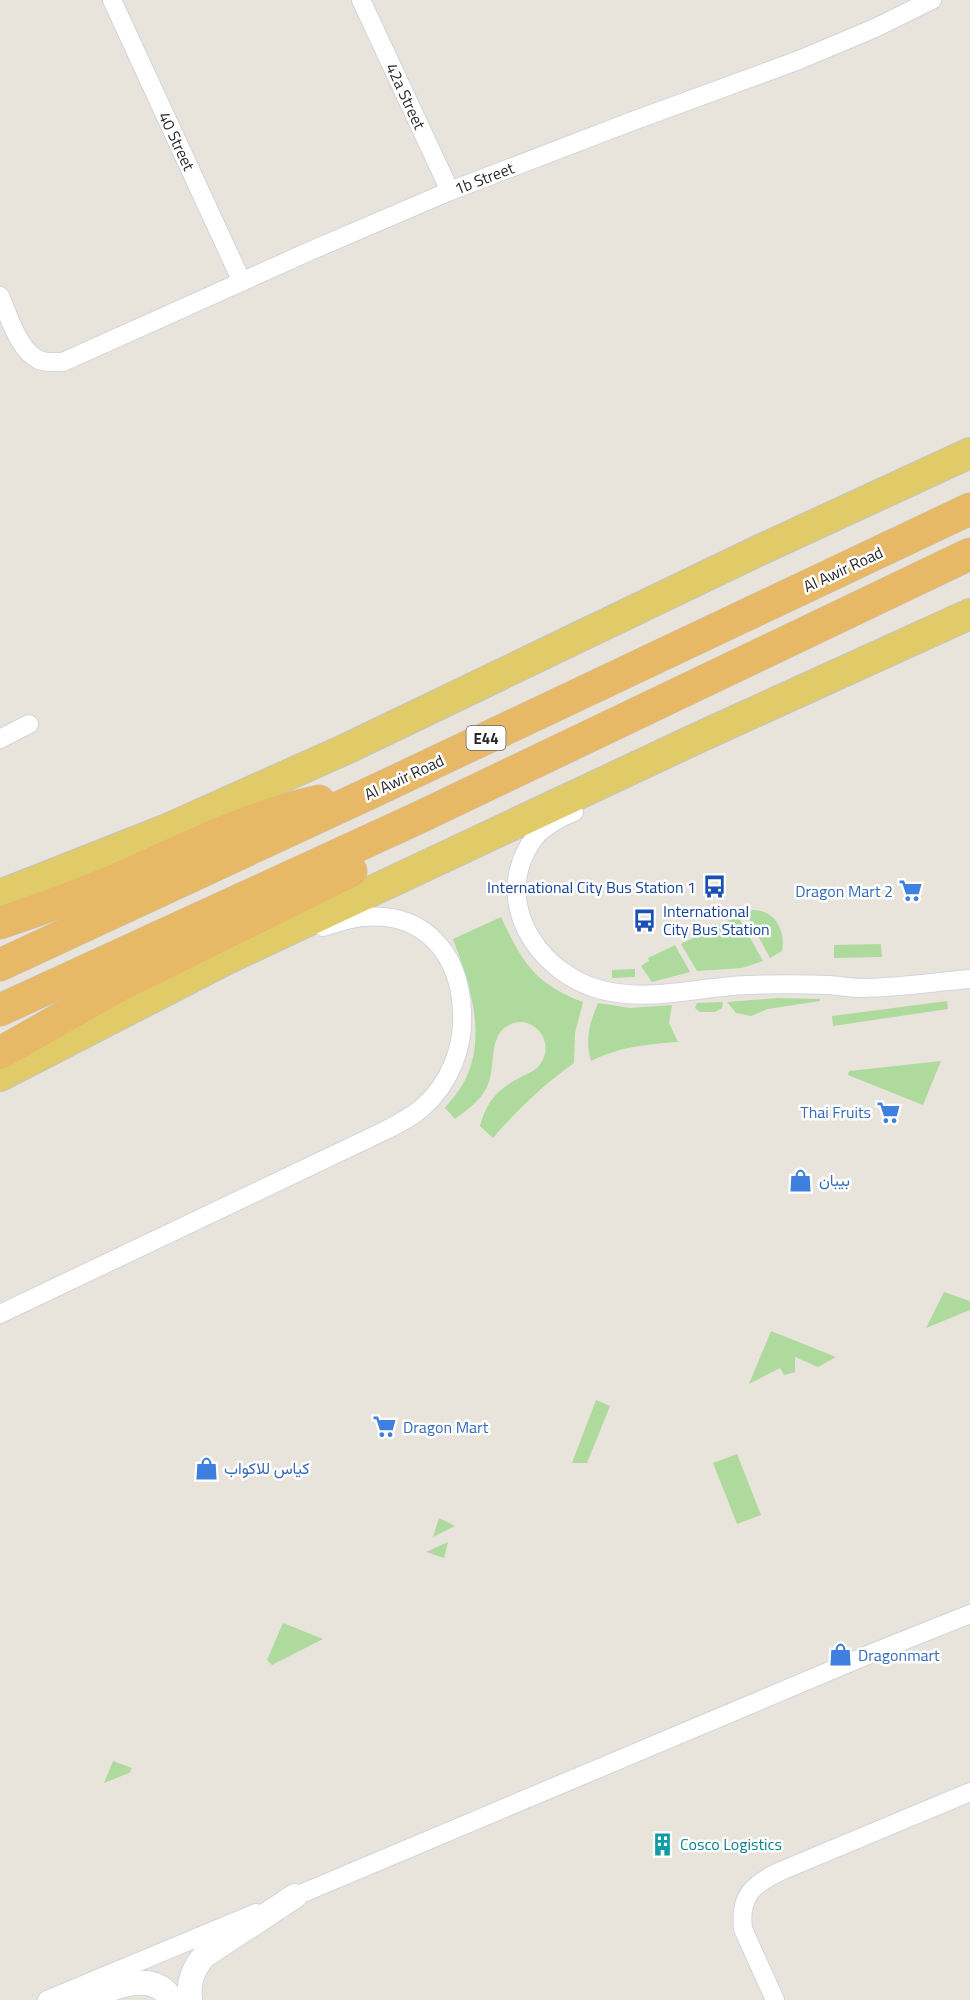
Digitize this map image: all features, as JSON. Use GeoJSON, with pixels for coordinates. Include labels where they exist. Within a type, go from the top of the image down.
{"type":"FeatureCollection","features":[{"type":"Feature","properties":{"kind":"highway","name":"Al Awir Road"},"geometry":{"type":"LineString","coordinates":[[0,965],[970,509]]}},
{"type":"Feature","properties":{"kind":"highway","name":"E44"},"geometry":{"type":"LineString","coordinates":[[0,1010],[418,818],[970,554]]}},
{"type":"Feature","properties":{"kind":"highway"},"geometry":{"type":"LineString","coordinates":[[0,923],[109,883],[262,817],[304,804],[370,793]]}},
{"type":"Feature","properties":{"kind":"highway"},"geometry":{"type":"LineString","coordinates":[[0,1053],[118,986],[339,877],[381,851],[418,818]]}},
{"type":"Feature","properties":{"kind":"main road"},"geometry":{"type":"LineString","coordinates":[[762,549],[820,513],[970,434]]}},
{"type":"Feature","properties":{"kind":"main road"},"geometry":{"type":"LineString","coordinates":[[0,895],[101,857],[276,781],[436,707],[762,549],[970,453]]}},
{"type":"Feature","properties":{"kind":"main road"},"geometry":{"type":"LineString","coordinates":[[0,1076],[227,960],[704,735],[970,614]]}},
{"type":"Feature","properties":{"kind":"street","name":"40 Street"},"geometry":{"type":"LineString","coordinates":[[112,0],[242,282]]}},
{"type":"Feature","properties":{"kind":"street","name":"42a Street"},"geometry":{"type":"LineString","coordinates":[[362,0],[450,191]]}},
{"type":"Feature","properties":{"kind":"street","name":"1b Street"},"geometry":{"type":"LineString","coordinates":[[0,296],[24,347],[40,360],[63,362],[450,191],[799,60],[875,28],[932,0]]}},
{"type":"Feature","properties":{"kind":"street"},"geometry":{"type":"LineString","coordinates":[[0,739],[29,724]]}},
{"type":"Feature","properties":{"kind":"street"},"geometry":{"type":"LineString","coordinates":[[704,735],[661,766],[544,827],[533,839],[519,868],[516,884],[522,922],[546,958],[572,977],[598,988],[636,995],[671,994],[745,985],[800,984],[860,988],[970,979]]}},
{"type":"Feature","properties":{"kind":"street"},"geometry":{"type":"LineString","coordinates":[[0,1314],[411,1116],[435,1094],[453,1066],[462,1034],[462,1006],[458,979],[442,947],[425,932],[414,926],[403,921],[378,916],[352,918],[227,960]]}},
{"type":"Feature","properties":{"kind":"street"},"geometry":{"type":"LineString","coordinates":[[47,2000],[860,1658],[970,1614]]}},
{"type":"Feature","properties":{"kind":"street"},"geometry":{"type":"LineString","coordinates":[[775,2000],[743,1929],[743,1907],[754,1887],[762,1880],[781,1871],[970,1792]]}},
{"type":"Feature","properties":{"kind":"street"},"geometry":{"type":"LineString","coordinates":[[190,2000],[190,1980],[197,1964],[204,1956],[295,1896]]}},
{"type":"Feature","properties":{"kind":"street"},"geometry":{"type":"LineString","coordinates":[[82,2000],[111,1988],[139,1983],[158,1986],[168,1993],[172,2000]]}},
{"type":"Feature","properties":{"kind":"green space"},"geometry":{"type":"Polygon","coordinates":[[[761,911],[773,918],[780,929],[782,951],[770,958],[745,912],[761,911]]]}},
{"type":"Feature","properties":{"kind":"green space"},"geometry":{"type":"Polygon","coordinates":[[[738,916],[763,961],[742,968],[697,971],[681,944],[738,916]]]}},
{"type":"Feature","properties":{"kind":"green space"},"geometry":{"type":"Polygon","coordinates":[[[501,917],[516,947],[532,970],[553,987],[583,1002],[575,1033],[574,1063],[531,1098],[493,1138],[480,1126],[490,1103],[505,1087],[539,1066],[545,1055],[546,1046],[544,1038],[533,1026],[518,1022],[509,1025],[498,1036],[490,1079],[481,1097],[455,1119],[445,1108],[466,1078],[475,1043],[470,990],[453,939],[501,917]]]}},
{"type":"Feature","properties":{"kind":"green space"},"geometry":{"type":"Polygon","coordinates":[[[881,944],[882,957],[834,958],[834,945],[881,944]]]}},
{"type":"Feature","properties":{"kind":"green space"},"geometry":{"type":"Polygon","coordinates":[[[675,945],[690,972],[652,982],[641,966],[649,961],[648,958],[675,945]]]}},
{"type":"Feature","properties":{"kind":"green space"},"geometry":{"type":"Polygon","coordinates":[[[635,969],[635,977],[612,978],[612,970],[635,969]]]}},
{"type":"Feature","properties":{"kind":"green space"},"geometry":{"type":"Polygon","coordinates":[[[777,998],[820,999],[820,1001],[768,1009],[751,1016],[736,1013],[727,1002],[777,998]]]}},
{"type":"Feature","properties":{"kind":"green space"},"geometry":{"type":"Polygon","coordinates":[[[947,1001],[948,1009],[833,1026],[832,1016],[947,1001]]]}},
{"type":"Feature","properties":{"kind":"green space"},"geometry":{"type":"Polygon","coordinates":[[[723,1002],[722,1008],[715,1012],[700,1012],[695,1008],[697,1003],[723,1002]]]}},
{"type":"Feature","properties":{"kind":"green space"},"geometry":{"type":"Polygon","coordinates":[[[598,1003],[630,1008],[672,1005],[669,1023],[678,1042],[622,1049],[591,1061],[588,1046],[589,1032],[598,1003]]]}},
{"type":"Feature","properties":{"kind":"green space"},"geometry":{"type":"Polygon","coordinates":[[[941,1061],[923,1105],[848,1075],[849,1071],[941,1061]]]}},
{"type":"Feature","properties":{"kind":"green space"},"geometry":{"type":"Polygon","coordinates":[[[944,1292],[970,1301],[970,1310],[926,1328],[944,1292]]]}},
{"type":"Feature","properties":{"kind":"green space"},"geometry":{"type":"Polygon","coordinates":[[[771,1331],[836,1357],[818,1367],[795,1357],[795,1372],[784,1375],[780,1368],[749,1384],[771,1331]]]}},
{"type":"Feature","properties":{"kind":"green space"},"geometry":{"type":"Polygon","coordinates":[[[596,1400],[610,1406],[587,1463],[572,1463],[596,1400]]]}},
{"type":"Feature","properties":{"kind":"green space"},"geometry":{"type":"Polygon","coordinates":[[[737,1454],[761,1515],[737,1524],[713,1463],[737,1454]]]}},
{"type":"Feature","properties":{"kind":"green space"},"geometry":{"type":"Polygon","coordinates":[[[439,1518],[455,1526],[433,1537],[439,1518]]]}},
{"type":"Feature","properties":{"kind":"green space"},"geometry":{"type":"Polygon","coordinates":[[[448,1542],[444,1558],[426,1552],[448,1542]]]}},
{"type":"Feature","properties":{"kind":"green space"},"geometry":{"type":"Polygon","coordinates":[[[283,1623],[323,1639],[272,1665],[267,1660],[283,1623]]]}},
{"type":"Feature","properties":{"kind":"green space"},"geometry":{"type":"Polygon","coordinates":[[[113,1761],[132,1768],[129,1773],[104,1783],[113,1761]]]}},
{"type":"Feature","properties":{"kind":"place","name":"International City Bus Station 1"},"geometry":{"type":"Point","coordinates":[714,887]}},
{"type":"Feature","properties":{"kind":"place","name":"Dragon Mart 2"},"geometry":{"type":"Point","coordinates":[911,891]}},
{"type":"Feature","properties":{"kind":"place","name":"International City Bus Station"},"geometry":{"type":"Point","coordinates":[645,920]}},
{"type":"Feature","properties":{"kind":"place","name":"Thai Fruits"},"geometry":{"type":"Point","coordinates":[889,1112]}},
{"type":"Feature","properties":{"kind":"place","name":"بيبان"},"geometry":{"type":"Point","coordinates":[801,1180]}},
{"type":"Feature","properties":{"kind":"place","name":"Dragon Mart"},"geometry":{"type":"Point","coordinates":[385,1427]}},
{"type":"Feature","properties":{"kind":"place","name":"كياس للاكواب"},"geometry":{"type":"Point","coordinates":[206,1468]}},
{"type":"Feature","properties":{"kind":"place","name":"Dragonmart"},"geometry":{"type":"Point","coordinates":[840,1655]}},
{"type":"Feature","properties":{"kind":"place","name":"Cosco Logistics"},"geometry":{"type":"Point","coordinates":[662,1844]}}]}
